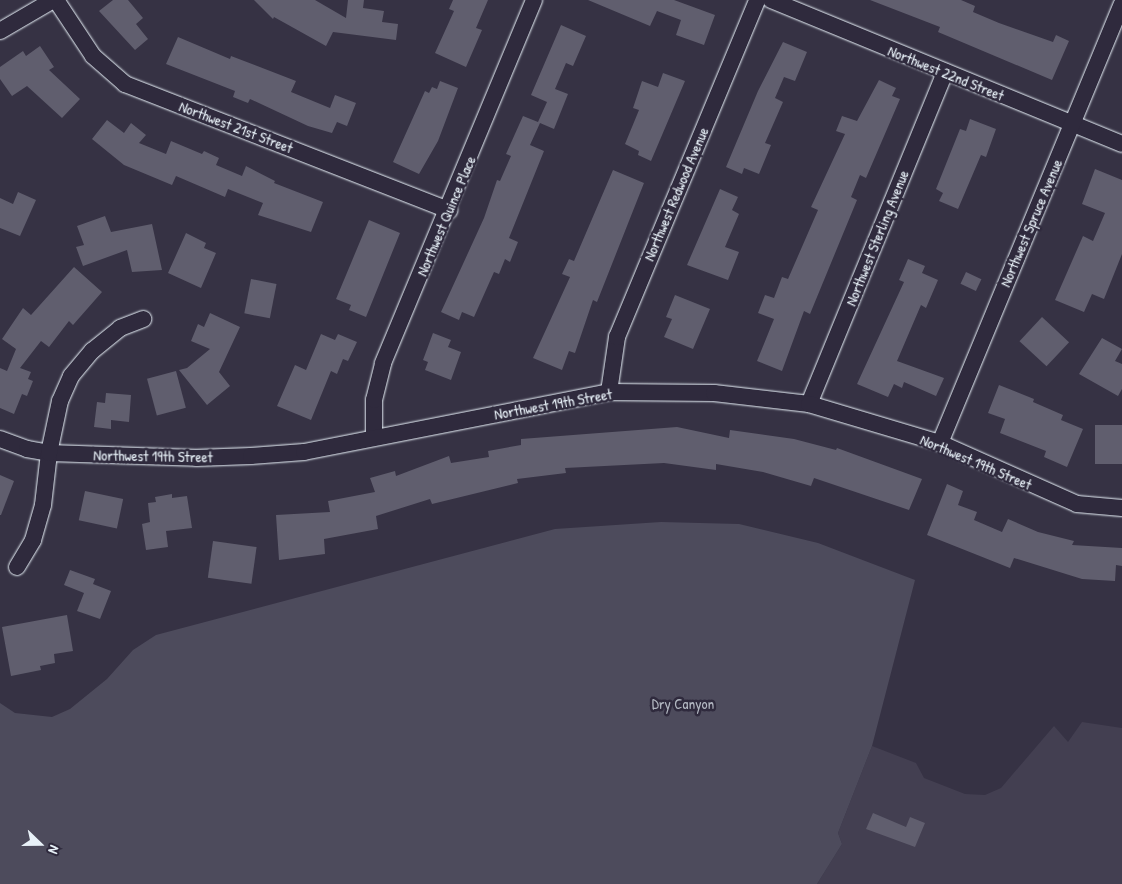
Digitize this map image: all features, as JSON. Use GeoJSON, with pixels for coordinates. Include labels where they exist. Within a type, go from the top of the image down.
{"type":"FeatureCollection","features":[{"type":"Feature","properties":{"kind":"street"},"geometry":{"type":"LineString","coordinates":[[0,31],[55,0]]}},
{"type":"Feature","properties":{"kind":"street","name":"Northwest 21st Street"},"geometry":{"type":"LineString","coordinates":[[55,0],[93,56],[124,84],[449,210]]}},
{"type":"Feature","properties":{"kind":"street","name":"Northwest Quince Place"},"geometry":{"type":"LineString","coordinates":[[374,436],[374,400],[383,363],[449,210],[534,0]]}},
{"type":"Feature","properties":{"kind":"street","name":"Northwest Redwood Avenue"},"geometry":{"type":"LineString","coordinates":[[609,392],[617,337],[757,0]]}},
{"type":"Feature","properties":{"kind":"street","name":"Northwest 22nd Street"},"geometry":{"type":"LineString","coordinates":[[771,0],[1122,144]]}},
{"type":"Feature","properties":{"kind":"street","name":"Northwest Spruce Avenue"},"geometry":{"type":"LineString","coordinates":[[940,442],[1122,4]]}},
{"type":"Feature","properties":{"kind":"street","name":"Northwest Sterling Avenue"},"geometry":{"type":"LineString","coordinates":[[809,404],[945,72]]}},
{"type":"Feature","properties":{"kind":"street"},"geometry":{"type":"LineString","coordinates":[[17,567],[33,540],[44,505],[49,453],[60,402],[71,376],[92,351],[120,328],[143,319]]}},
{"type":"Feature","properties":{"kind":"street","name":"Northwest 19th Street"},"geometry":{"type":"LineString","coordinates":[[0,438],[27,450],[49,453],[196,458],[251,456],[304,452],[374,436],[609,392],[714,393],[809,404],[940,442],[1077,504],[1122,508]]}},
{"type":"Feature","properties":{"kind":"shaded area"},"geometry":{"type":"Polygon","coordinates":[[[1082,722],[1122,728],[1122,884],[817,884],[842,844],[838,833],[872,746],[916,763],[924,778],[965,794],[985,795],[1001,788],[1054,726],[1068,742],[1082,722]]]}},
{"type":"Feature","properties":{"kind":"green space","name":"Dry Canyon"},"geometry":{"type":"Polygon","coordinates":[[[661,522],[739,524],[818,543],[915,580],[872,746],[838,833],[842,844],[817,884],[0,884],[0,703],[15,713],[52,717],[70,709],[107,679],[133,650],[156,635],[555,529],[661,522]]]}},
{"type":"Feature","properties":{"kind":"building"},"geometry":{"type":"Polygon","coordinates":[[[113,0],[128,0],[143,18],[136,24],[148,39],[135,50],[99,11],[113,0]]]}},
{"type":"Feature","properties":{"kind":"building"},"geometry":{"type":"Polygon","coordinates":[[[254,0],[315,0],[346,18],[348,0],[364,0],[363,8],[384,11],[382,22],[398,24],[396,40],[333,32],[326,46],[274,17],[273,19],[254,0]]]}},
{"type":"Feature","properties":{"kind":"building"},"geometry":{"type":"Polygon","coordinates":[[[453,0],[488,0],[476,28],[482,30],[466,67],[435,53],[454,11],[449,9],[453,0]]]}},
{"type":"Feature","properties":{"kind":"building"},"geometry":{"type":"Polygon","coordinates":[[[588,0],[674,0],[715,15],[704,45],[676,35],[681,20],[657,11],[650,26],[588,0]]]}},
{"type":"Feature","properties":{"kind":"building"},"geometry":{"type":"Polygon","coordinates":[[[870,0],[961,0],[975,6],[973,12],[999,23],[1053,42],[1056,35],[1069,41],[1052,80],[938,32],[940,27],[870,0]]]}},
{"type":"Feature","properties":{"kind":"building"},"geometry":{"type":"Polygon","coordinates":[[[561,25],[586,36],[573,66],[566,63],[555,89],[568,94],[554,129],[540,123],[530,145],[544,151],[509,238],[518,242],[510,262],[505,259],[499,274],[494,272],[474,317],[462,312],[459,320],[441,312],[484,218],[497,180],[500,181],[511,156],[506,154],[523,116],[538,122],[547,102],[531,95],[561,25]]]}},
{"type":"Feature","properties":{"kind":"building"},"geometry":{"type":"Polygon","coordinates":[[[178,37],[230,59],[231,56],[296,81],[291,92],[330,108],[335,95],[356,103],[347,126],[337,122],[332,133],[308,126],[250,99],[248,103],[233,97],[235,91],[166,64],[178,37]]]}},
{"type":"Feature","properties":{"kind":"building"},"geometry":{"type":"Polygon","coordinates":[[[783,42],[807,52],[795,81],[784,77],[775,98],[783,102],[765,143],[771,145],[759,174],[744,168],[742,174],[726,167],[758,91],[783,42]]]}},
{"type":"Feature","properties":{"kind":"building"},"geometry":{"type":"Polygon","coordinates":[[[40,46],[54,67],[49,70],[80,99],[62,118],[27,86],[12,96],[0,79],[0,67],[23,51],[26,56],[40,46]]]}},
{"type":"Feature","properties":{"kind":"building"},"geometry":{"type":"Polygon","coordinates":[[[663,73],[685,81],[651,161],[638,155],[639,151],[625,144],[639,110],[633,108],[642,81],[658,87],[663,73]]]}},
{"type":"Feature","properties":{"kind":"building"},"geometry":{"type":"Polygon","coordinates":[[[879,80],[896,88],[892,96],[900,99],[866,178],[860,175],[851,197],[857,200],[810,314],[804,311],[782,371],[757,361],[774,319],[758,313],[765,295],[774,298],[782,277],[788,279],[818,210],[811,207],[845,134],[836,131],[842,116],[857,121],[879,80]]]}},
{"type":"Feature","properties":{"kind":"building"},"geometry":{"type":"Polygon","coordinates":[[[440,81],[458,88],[438,141],[419,174],[393,162],[425,91],[429,93],[432,87],[437,89],[440,81]]]}},
{"type":"Feature","properties":{"kind":"building"},"geometry":{"type":"Polygon","coordinates":[[[970,119],[996,129],[986,157],[981,155],[958,209],[939,201],[943,193],[936,189],[960,129],[966,131],[970,119]]]}},
{"type":"Feature","properties":{"kind":"building"},"geometry":{"type":"Polygon","coordinates":[[[107,120],[124,133],[131,123],[146,135],[139,143],[166,154],[171,141],[202,154],[204,151],[219,158],[216,165],[242,176],[246,166],[275,181],[274,183],[323,202],[311,232],[258,215],[263,203],[228,189],[225,197],[176,176],[172,185],[124,165],[92,139],[107,120]]]}},
{"type":"Feature","properties":{"kind":"building"},"geometry":{"type":"Polygon","coordinates":[[[1095,169],[1122,180],[1122,254],[1104,299],[1092,294],[1084,312],[1055,300],[1083,236],[1093,241],[1105,213],[1082,204],[1095,169]]]}},
{"type":"Feature","properties":{"kind":"building"},"geometry":{"type":"Polygon","coordinates":[[[613,170],[644,183],[597,302],[593,300],[575,353],[569,351],[562,370],[533,358],[570,277],[562,274],[569,259],[574,261],[613,170]]]}},
{"type":"Feature","properties":{"kind":"building"},"geometry":{"type":"Polygon","coordinates":[[[720,189],[738,197],[732,210],[739,214],[725,247],[739,252],[728,280],[687,265],[720,189]]]}},
{"type":"Feature","properties":{"kind":"building"},"geometry":{"type":"Polygon","coordinates":[[[18,192],[36,200],[20,236],[0,228],[0,198],[13,204],[18,192]]]}},
{"type":"Feature","properties":{"kind":"building"},"geometry":{"type":"Polygon","coordinates":[[[105,216],[111,232],[152,224],[162,270],[132,272],[127,250],[83,266],[76,247],[84,245],[77,226],[105,216]]]}},
{"type":"Feature","properties":{"kind":"building"},"geometry":{"type":"Polygon","coordinates":[[[369,220],[400,233],[366,317],[349,310],[351,305],[336,299],[369,220]]]}},
{"type":"Feature","properties":{"kind":"building"},"geometry":{"type":"Polygon","coordinates":[[[186,233],[206,243],[204,248],[216,253],[201,288],[168,273],[186,233]]]}},
{"type":"Feature","properties":{"kind":"building"},"geometry":{"type":"Polygon","coordinates":[[[908,259],[925,266],[922,273],[938,280],[926,308],[921,305],[897,361],[944,378],[936,396],[904,382],[902,388],[894,384],[888,397],[857,384],[904,282],[899,280],[908,259]]]}},
{"type":"Feature","properties":{"kind":"building"},"geometry":{"type":"Polygon","coordinates":[[[74,267],[102,292],[73,325],[69,321],[49,347],[41,341],[20,368],[31,372],[28,379],[33,381],[27,396],[22,394],[14,414],[0,408],[0,368],[7,371],[16,349],[2,339],[23,308],[31,315],[74,267]]]}},
{"type":"Feature","properties":{"kind":"building"},"geometry":{"type":"Polygon","coordinates":[[[966,272],[981,279],[976,291],[961,284],[966,272]]]}},
{"type":"Feature","properties":{"kind":"building"},"geometry":{"type":"Polygon","coordinates":[[[251,279],[277,284],[270,318],[244,313],[251,279]]]}},
{"type":"Feature","properties":{"kind":"building"},"geometry":{"type":"Polygon","coordinates":[[[675,295],[710,309],[693,349],[664,337],[672,319],[666,317],[675,295]]]}},
{"type":"Feature","properties":{"kind":"building"},"geometry":{"type":"Polygon","coordinates":[[[210,313],[240,327],[219,372],[230,386],[207,405],[179,370],[187,368],[210,349],[191,341],[198,324],[204,327],[210,313]]]}},
{"type":"Feature","properties":{"kind":"building"},"geometry":{"type":"Polygon","coordinates":[[[1042,317],[1069,342],[1047,366],[1019,341],[1042,317]]]}},
{"type":"Feature","properties":{"kind":"building"},"geometry":{"type":"Polygon","coordinates":[[[433,333],[451,340],[448,347],[461,352],[451,380],[425,370],[428,362],[423,360],[433,333]]]}},
{"type":"Feature","properties":{"kind":"building"},"geometry":{"type":"Polygon","coordinates":[[[321,334],[335,340],[338,334],[357,342],[348,361],[343,359],[337,374],[331,371],[311,420],[277,406],[295,365],[306,370],[321,334]]]}},
{"type":"Feature","properties":{"kind":"building"},"geometry":{"type":"Polygon","coordinates":[[[1102,338],[1122,349],[1115,361],[1122,364],[1122,389],[1118,396],[1079,374],[1102,338]]]}},
{"type":"Feature","properties":{"kind":"building"},"geometry":{"type":"Polygon","coordinates":[[[176,371],[186,408],[157,415],[147,379],[176,371]]]}},
{"type":"Feature","properties":{"kind":"building"},"geometry":{"type":"Polygon","coordinates":[[[999,385],[1034,399],[1033,402],[1063,415],[1061,420],[1083,429],[1067,467],[1044,457],[1046,451],[1000,433],[1005,419],[988,413],[999,385]]]}},
{"type":"Feature","properties":{"kind":"building"},"geometry":{"type":"Polygon","coordinates":[[[106,393],[131,395],[129,422],[111,420],[111,429],[94,427],[97,402],[105,403],[106,393]]]}},
{"type":"Feature","properties":{"kind":"building"},"geometry":{"type":"Polygon","coordinates":[[[1095,425],[1122,425],[1122,464],[1095,464],[1095,425]]]}},
{"type":"Feature","properties":{"kind":"building"},"geometry":{"type":"Polygon","coordinates":[[[677,427],[729,438],[730,430],[794,439],[836,450],[837,448],[922,479],[909,510],[814,478],[811,486],[763,472],[716,464],[716,470],[664,463],[565,468],[566,473],[517,479],[518,483],[432,504],[430,499],[376,516],[378,529],[324,539],[325,554],[279,560],[276,515],[330,512],[328,501],[375,492],[370,478],[395,471],[396,476],[449,456],[451,463],[489,457],[488,451],[521,445],[521,439],[677,427]]]}},
{"type":"Feature","properties":{"kind":"building"},"geometry":{"type":"Polygon","coordinates":[[[0,475],[14,481],[1,515],[0,515],[0,475]]]}},
{"type":"Feature","properties":{"kind":"building"},"geometry":{"type":"Polygon","coordinates":[[[947,484],[963,491],[958,505],[977,512],[974,520],[1002,532],[1008,519],[1038,532],[1074,541],[1072,545],[1122,548],[1122,566],[1116,565],[1115,581],[1082,579],[1014,558],[1010,568],[927,535],[947,484]]]}},
{"type":"Feature","properties":{"kind":"building"},"geometry":{"type":"Polygon","coordinates":[[[85,491],[123,499],[117,528],[79,520],[85,491]]]}},
{"type":"Feature","properties":{"kind":"building"},"geometry":{"type":"Polygon","coordinates":[[[172,494],[172,498],[187,496],[192,528],[166,531],[168,547],[146,550],[142,524],[150,522],[148,503],[156,502],[155,497],[172,494]]]}},
{"type":"Feature","properties":{"kind":"building"},"geometry":{"type":"Polygon","coordinates":[[[213,541],[257,547],[251,584],[208,578],[213,541]]]}},
{"type":"Feature","properties":{"kind":"building"},"geometry":{"type":"Polygon","coordinates":[[[70,570],[95,579],[93,584],[111,591],[100,619],[77,611],[84,593],[64,585],[70,570]]]}},
{"type":"Feature","properties":{"kind":"building"},"geometry":{"type":"Polygon","coordinates":[[[67,615],[73,651],[54,654],[55,663],[40,666],[41,670],[11,676],[2,627],[67,615]]]}},
{"type":"Feature","properties":{"kind":"building"},"geometry":{"type":"Polygon","coordinates":[[[873,813],[906,827],[910,817],[925,823],[915,847],[866,829],[873,813]]]}}]}
